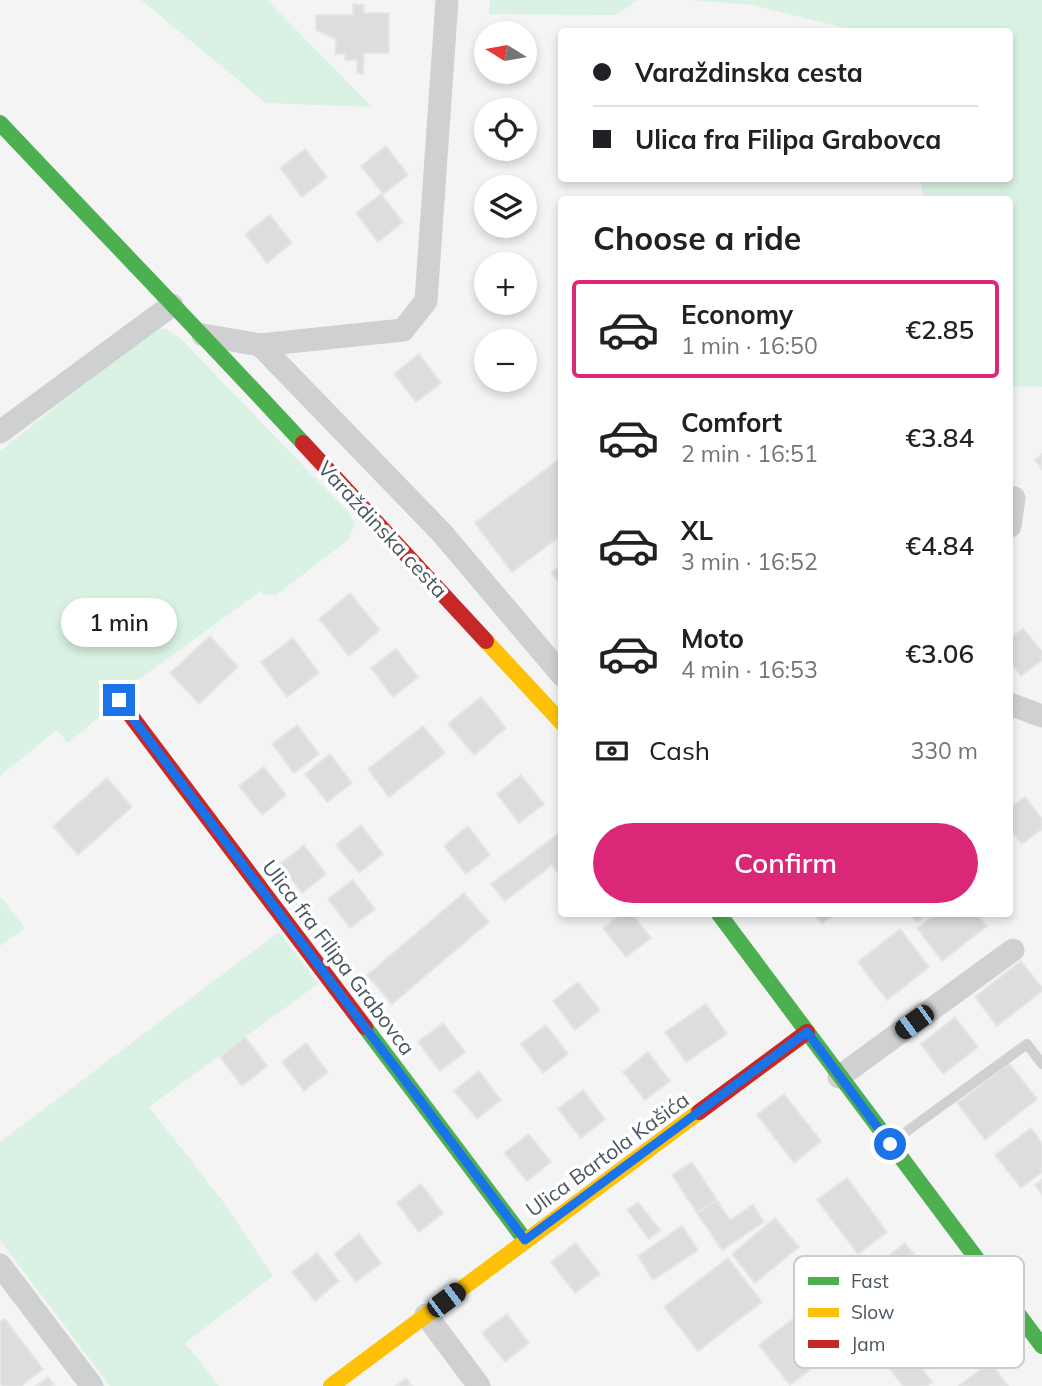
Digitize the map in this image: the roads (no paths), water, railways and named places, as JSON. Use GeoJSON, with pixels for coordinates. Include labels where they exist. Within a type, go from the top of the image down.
{"type":"FeatureCollection","features":[{"type":"Feature","properties":{"kind":"main road","name":"Varaždinska cesta"},"geometry":{"type":"LineString","coordinates":[[0,123],[172,305],[204,335],[558,719]]}},
{"type":"Feature","properties":{"kind":"main road","name":"Ulica fra Filipa Grabovca"},"geometry":{"type":"LineString","coordinates":[[119,700],[525,1240]]}},
{"type":"Feature","properties":{"kind":"main road"},"geometry":{"type":"LineString","coordinates":[[721,917],[974,1256]]}},
{"type":"Feature","properties":{"kind":"main road","name":"Ulica Bartola Kašića"},"geometry":{"type":"LineString","coordinates":[[331,1386],[807,1032]]}},
{"type":"Feature","properties":{"kind":"main road"},"geometry":{"type":"LineString","coordinates":[[1024,1322],[1042,1346]]}},
{"type":"Feature","properties":{"kind":"street"},"geometry":{"type":"LineString","coordinates":[[204,335],[260,345],[403,330],[426,301],[447,0]]}},
{"type":"Feature","properties":{"kind":"street"},"geometry":{"type":"LineString","coordinates":[[0,432],[172,305]]}},
{"type":"Feature","properties":{"kind":"street","name":"Varaždinska cesta"},"geometry":{"type":"LineString","coordinates":[[260,345],[442,533],[558,670]]}},
{"type":"Feature","properties":{"kind":"street"},"geometry":{"type":"LineString","coordinates":[[1013,505],[1014,498]]}},
{"type":"Feature","properties":{"kind":"street"},"geometry":{"type":"LineString","coordinates":[[1013,705],[1042,716]]}},
{"type":"Feature","properties":{"kind":"street"},"geometry":{"type":"LineString","coordinates":[[839,1077],[1013,950]]}},
{"type":"Feature","properties":{"kind":"street"},"geometry":{"type":"LineString","coordinates":[[0,1265],[92,1386]]}},
{"type":"Feature","properties":{"kind":"street"},"geometry":{"type":"LineString","coordinates":[[426,1315],[479,1386]]}},
{"type":"Feature","properties":{"kind":"lane"},"geometry":{"type":"LineString","coordinates":[[890,1144],[1027,1044],[1042,1064]]}}]}
